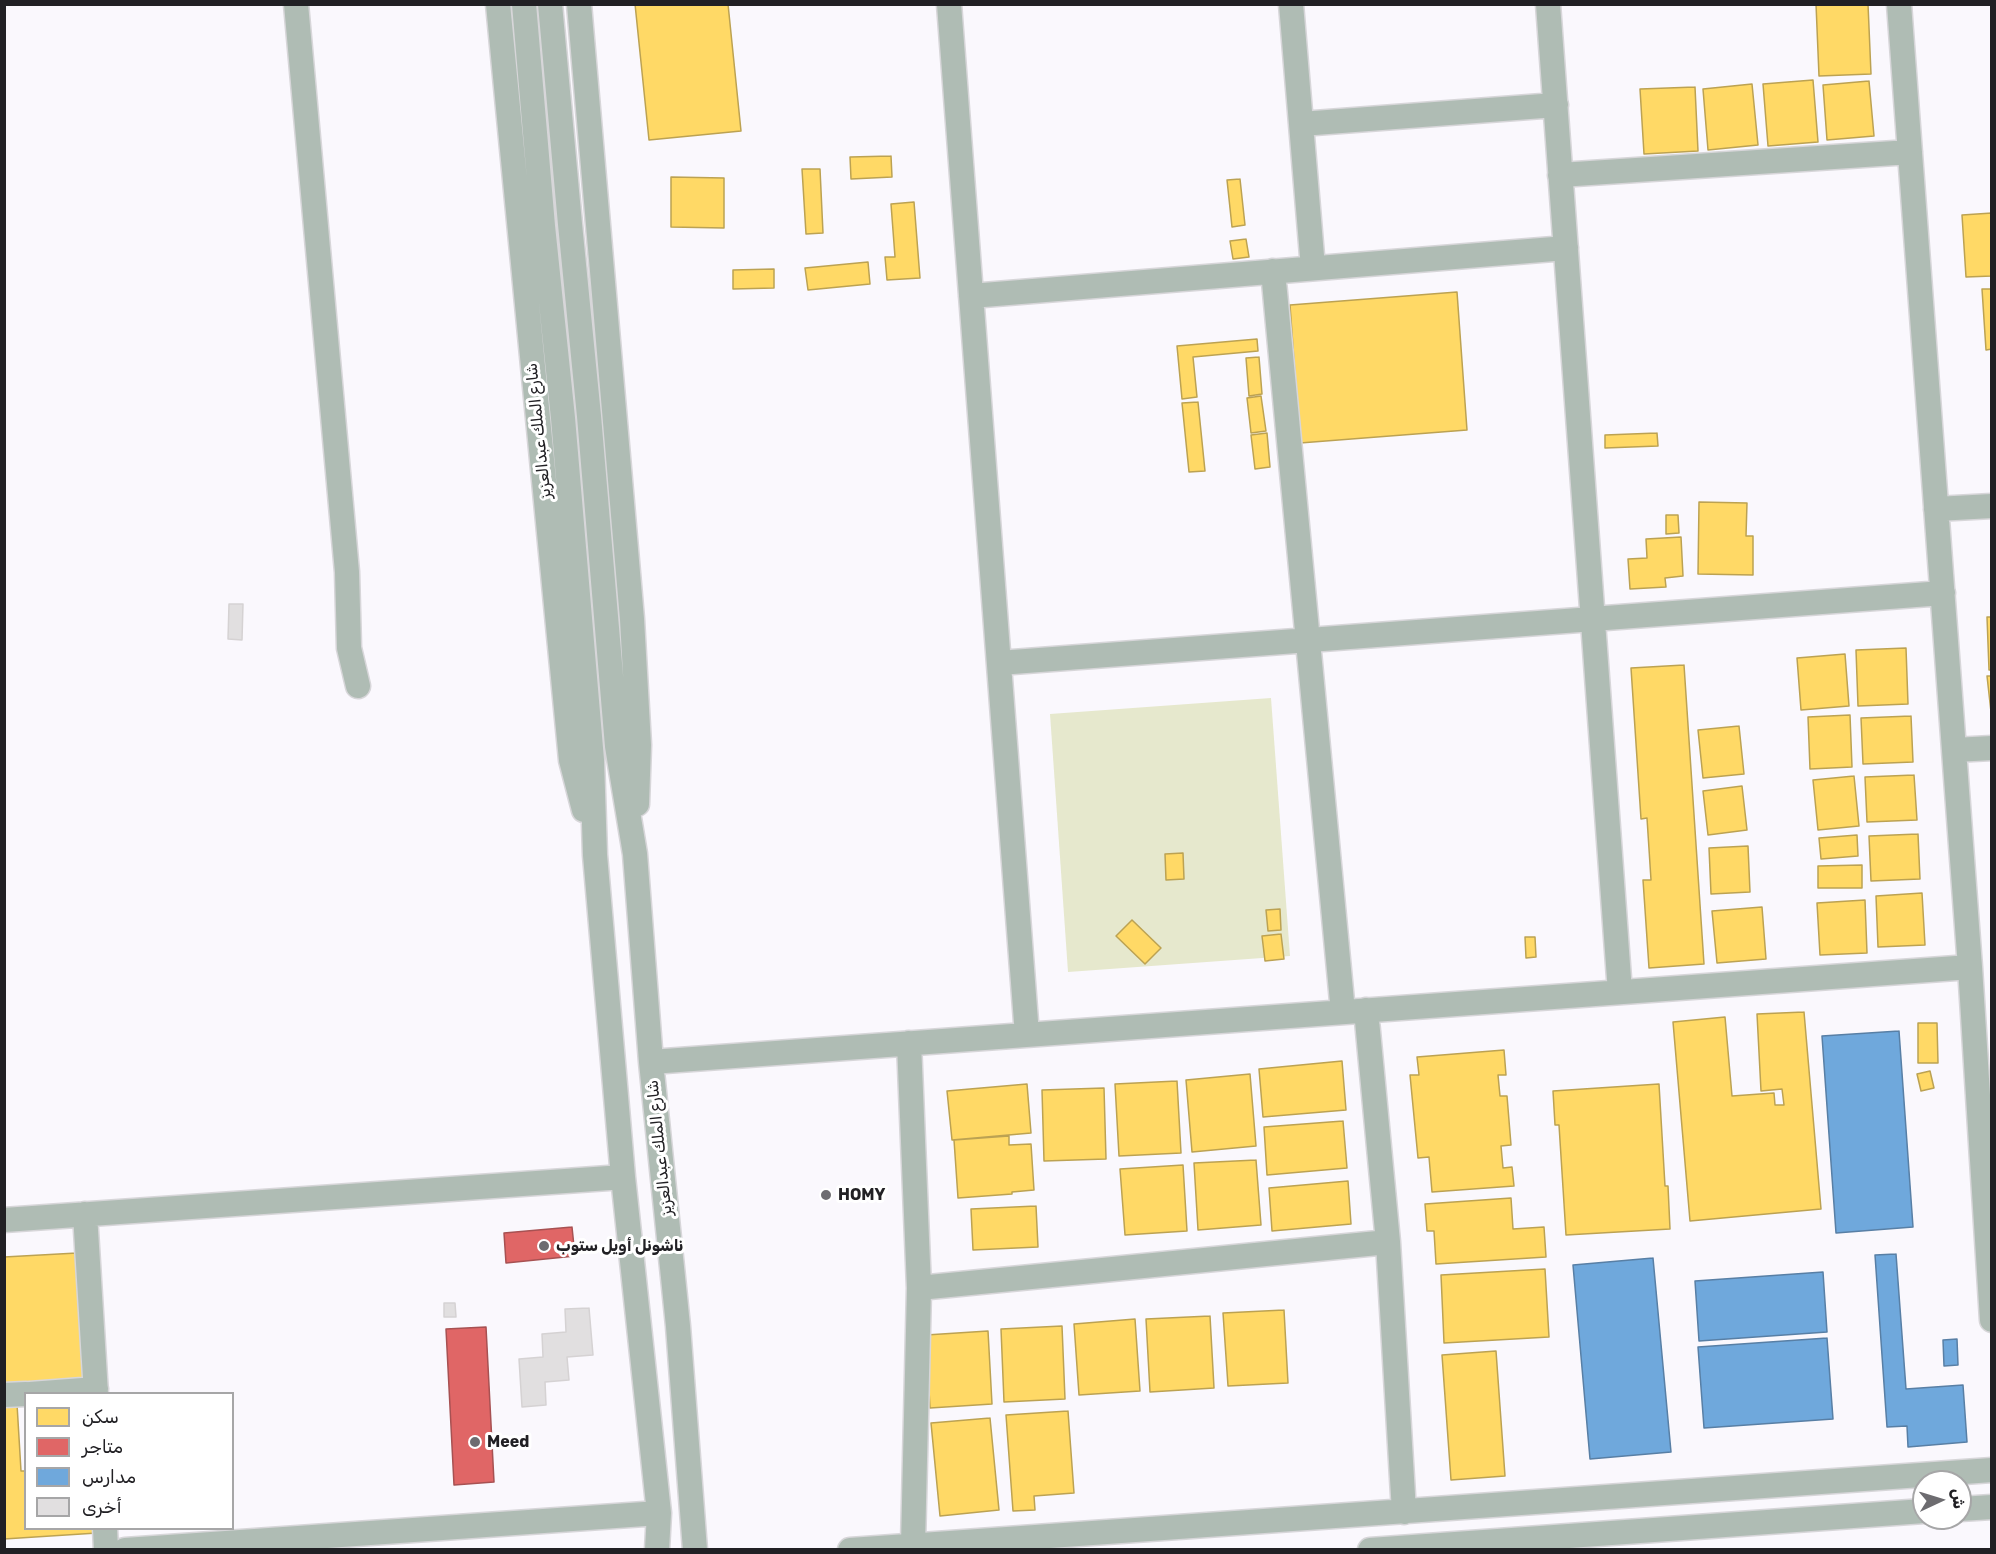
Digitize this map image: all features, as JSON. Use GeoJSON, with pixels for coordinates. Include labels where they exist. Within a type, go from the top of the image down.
{"type":"FeatureCollection","features":[{"type":"Feature","properties":{"kind":"street"},"geometry":{"type":"LineString","coordinates":[[296,4],[347,572],[349,648],[358,686]]}},
{"type":"Feature","properties":{"kind":"street","name":"شارع الملك عبدالعزيز"},"geometry":{"type":"LineString","coordinates":[[498,4],[571,760],[595,855]]}},
{"type":"Feature","properties":{"kind":"street","name":"شارع الملك عبدالعزيز"},"geometry":{"type":"LineString","coordinates":[[524,4],[592,760],[595,855],[623,1177],[659,1513],[657,1550]]}},
{"type":"Feature","properties":{"kind":"street","name":"شارع الملك عبدالعزيز"},"geometry":{"type":"LineString","coordinates":[[550,4],[617,746],[635,854],[651,1062],[678,1326],[695,1550]]}},
{"type":"Feature","properties":{"kind":"street","name":"شارع الملك عبدالعزيز"},"geometry":{"type":"LineString","coordinates":[[579,4],[632,619],[639,745],[635,854]]}},
{"type":"Feature","properties":{"kind":"street"},"geometry":{"type":"LineString","coordinates":[[948,4],[1027,1035]]}},
{"type":"Feature","properties":{"kind":"street"},"geometry":{"type":"LineString","coordinates":[[1292,4],[1313,268]]}},
{"type":"Feature","properties":{"kind":"street"},"geometry":{"type":"LineString","coordinates":[[1548,4],[1620,992]]}},
{"type":"Feature","properties":{"kind":"street"},"geometry":{"type":"LineString","coordinates":[[1899,4],[1970,967],[1992,1320]]}},
{"type":"Feature","properties":{"kind":"street"},"geometry":{"type":"LineString","coordinates":[[1301,124],[1556,105]]}},
{"type":"Feature","properties":{"kind":"street"},"geometry":{"type":"LineString","coordinates":[[1560,175],[1910,152]]}},
{"type":"Feature","properties":{"kind":"street"},"geometry":{"type":"LineString","coordinates":[[971,296],[1566,248]]}},
{"type":"Feature","properties":{"kind":"street"},"geometry":{"type":"LineString","coordinates":[[1273,271],[1308,640],[1354,1011],[1388,1242],[1404,1512]]}},
{"type":"Feature","properties":{"kind":"street"},"geometry":{"type":"LineString","coordinates":[[1936,509],[1992,506]]}},
{"type":"Feature","properties":{"kind":"street"},"geometry":{"type":"LineString","coordinates":[[999,663],[1942,593]]}},
{"type":"Feature","properties":{"kind":"street"},"geometry":{"type":"LineString","coordinates":[[1954,750],[1992,748]]}},
{"type":"Feature","properties":{"kind":"street"},"geometry":{"type":"LineString","coordinates":[[651,1062],[1970,967]]}},
{"type":"Feature","properties":{"kind":"street"},"geometry":{"type":"LineString","coordinates":[[909,1043],[919,1288],[913,1545]]}},
{"type":"Feature","properties":{"kind":"street"},"geometry":{"type":"LineString","coordinates":[[4,1220],[623,1177]]}},
{"type":"Feature","properties":{"kind":"street"},"geometry":{"type":"LineString","coordinates":[[74,1392],[96,1391],[85,1214]]}},
{"type":"Feature","properties":{"kind":"street"},"geometry":{"type":"LineString","coordinates":[[919,1288],[1388,1242]]}},
{"type":"Feature","properties":{"kind":"street"},"geometry":{"type":"LineString","coordinates":[[4,1395],[24,1394]]}},
{"type":"Feature","properties":{"kind":"street"},"geometry":{"type":"LineString","coordinates":[[850,1550],[1992,1470]]}},
{"type":"Feature","properties":{"kind":"street"},"geometry":{"type":"LineString","coordinates":[[1538,1503],[1540,1544]]}},
{"type":"Feature","properties":{"kind":"street"},"geometry":{"type":"LineString","coordinates":[[1972,1508],[1992,1507]]}},
{"type":"Feature","properties":{"kind":"street"},"geometry":{"type":"LineString","coordinates":[[1370,1550],[1540,1544],[1912,1512]]}},
{"type":"Feature","properties":{"kind":"street"},"geometry":{"type":"LineString","coordinates":[[125,1550],[659,1513]]}},
{"type":"Feature","properties":{"kind":"street"},"geometry":{"type":"LineString","coordinates":[[105,1530],[106,1550]]}},
{"type":"Feature","properties":{"kind":"green space"},"geometry":{"type":"Polygon","coordinates":[[[1271,698],[1290,956],[1068,972],[1050,714],[1271,698]]]}},
{"type":"Feature","properties":{"kind":"building: سكن"},"geometry":{"type":"Polygon","coordinates":[[[635,4],[728,4],[741,131],[649,140],[635,4]]]}},
{"type":"Feature","properties":{"kind":"building: سكن"},"geometry":{"type":"Polygon","coordinates":[[[1816,4],[1868,4],[1871,74],[1819,76],[1816,4]]]}},
{"type":"Feature","properties":{"kind":"building: سكن"},"geometry":{"type":"Polygon","coordinates":[[[1813,80],[1818,142],[1768,146],[1763,84],[1813,80]]]}},
{"type":"Feature","properties":{"kind":"building: سكن"},"geometry":{"type":"Polygon","coordinates":[[[1869,81],[1874,136],[1827,140],[1823,85],[1869,81]]]}},
{"type":"Feature","properties":{"kind":"building: سكن"},"geometry":{"type":"Polygon","coordinates":[[[1752,84],[1758,145],[1708,150],[1703,89],[1752,84]]]}},
{"type":"Feature","properties":{"kind":"building: سكن"},"geometry":{"type":"Polygon","coordinates":[[[1695,87],[1698,151],[1644,154],[1640,89],[1695,87]]]}},
{"type":"Feature","properties":{"kind":"building: سكن"},"geometry":{"type":"Polygon","coordinates":[[[891,156],[892,177],[851,179],[850,157],[891,156]]]}},
{"type":"Feature","properties":{"kind":"building: سكن"},"geometry":{"type":"Polygon","coordinates":[[[802,169],[820,169],[823,233],[806,234],[802,169]]]}},
{"type":"Feature","properties":{"kind":"building: سكن"},"geometry":{"type":"Polygon","coordinates":[[[671,177],[724,178],[724,228],[671,227],[671,177]]]}},
{"type":"Feature","properties":{"kind":"building: سكن"},"geometry":{"type":"Polygon","coordinates":[[[1240,179],[1245,225],[1232,227],[1227,180],[1240,179]]]}},
{"type":"Feature","properties":{"kind":"building: سكن"},"geometry":{"type":"Polygon","coordinates":[[[914,202],[920,278],[887,280],[885,257],[895,257],[891,204],[914,202]]]}},
{"type":"Feature","properties":{"kind":"building: سكن"},"geometry":{"type":"Polygon","coordinates":[[[1992,213],[1992,276],[1966,277],[1962,215],[1992,213]]]}},
{"type":"Feature","properties":{"kind":"building: سكن"},"geometry":{"type":"Polygon","coordinates":[[[1246,239],[1249,257],[1233,259],[1230,241],[1246,239]]]}},
{"type":"Feature","properties":{"kind":"building: سكن"},"geometry":{"type":"Polygon","coordinates":[[[868,262],[870,284],[808,290],[805,268],[868,262]]]}},
{"type":"Feature","properties":{"kind":"building: سكن"},"geometry":{"type":"Polygon","coordinates":[[[774,269],[774,288],[733,289],[733,270],[774,269]]]}},
{"type":"Feature","properties":{"kind":"building: سكن"},"geometry":{"type":"Polygon","coordinates":[[[1982,289],[1992,289],[1992,349],[1986,350],[1982,289]]]}},
{"type":"Feature","properties":{"kind":"building: سكن"},"geometry":{"type":"Polygon","coordinates":[[[1457,292],[1467,430],[1300,443],[1290,305],[1457,292]]]}},
{"type":"Feature","properties":{"kind":"building: سكن"},"geometry":{"type":"Polygon","coordinates":[[[1257,339],[1258,351],[1193,357],[1197,397],[1182,399],[1177,346],[1257,339]]]}},
{"type":"Feature","properties":{"kind":"building: سكن"},"geometry":{"type":"Polygon","coordinates":[[[1259,357],[1262,394],[1249,396],[1246,358],[1259,357]]]}},
{"type":"Feature","properties":{"kind":"building: سكن"},"geometry":{"type":"Polygon","coordinates":[[[1261,396],[1266,431],[1251,433],[1247,398],[1261,396]]]}},
{"type":"Feature","properties":{"kind":"building: سكن"},"geometry":{"type":"Polygon","coordinates":[[[1198,402],[1205,471],[1189,472],[1182,403],[1198,402]]]}},
{"type":"Feature","properties":{"kind":"building: سكن"},"geometry":{"type":"Polygon","coordinates":[[[1267,433],[1270,467],[1255,469],[1251,435],[1267,433]]]}},
{"type":"Feature","properties":{"kind":"building: سكن"},"geometry":{"type":"Polygon","coordinates":[[[1657,433],[1658,446],[1605,448],[1605,435],[1657,433]]]}},
{"type":"Feature","properties":{"kind":"building: سكن"},"geometry":{"type":"Polygon","coordinates":[[[1699,502],[1747,503],[1746,536],[1753,536],[1753,575],[1698,574],[1699,502]]]}},
{"type":"Feature","properties":{"kind":"building: سكن"},"geometry":{"type":"Polygon","coordinates":[[[1666,515],[1678,515],[1679,533],[1666,534],[1666,515]]]}},
{"type":"Feature","properties":{"kind":"building: سكن"},"geometry":{"type":"Polygon","coordinates":[[[1681,537],[1683,576],[1665,578],[1666,587],[1630,589],[1628,559],[1647,558],[1646,539],[1681,537]]]}},
{"type":"Feature","properties":{"kind":"building: سكن"},"geometry":{"type":"Polygon","coordinates":[[[1987,617],[1992,617],[1992,670],[1989,670],[1987,617]]]}},
{"type":"Feature","properties":{"kind":"building: سكن"},"geometry":{"type":"Polygon","coordinates":[[[1906,648],[1908,704],[1858,706],[1856,650],[1906,648]]]}},
{"type":"Feature","properties":{"kind":"building: سكن"},"geometry":{"type":"Polygon","coordinates":[[[1845,654],[1849,706],[1801,710],[1797,658],[1845,654]]]}},
{"type":"Feature","properties":{"kind":"building: سكن"},"geometry":{"type":"Polygon","coordinates":[[[1684,665],[1704,964],[1649,968],[1643,880],[1651,880],[1647,818],[1641,819],[1631,668],[1684,665]]]}},
{"type":"Feature","properties":{"kind":"building: سكن"},"geometry":{"type":"Polygon","coordinates":[[[1987,676],[1992,676],[1992,721],[1987,676]]]}},
{"type":"Feature","properties":{"kind":"building: سكن"},"geometry":{"type":"Polygon","coordinates":[[[1850,715],[1852,767],[1810,769],[1808,717],[1850,715]]]}},
{"type":"Feature","properties":{"kind":"building: سكن"},"geometry":{"type":"Polygon","coordinates":[[[1911,716],[1913,762],[1863,764],[1861,718],[1911,716]]]}},
{"type":"Feature","properties":{"kind":"building: سكن"},"geometry":{"type":"Polygon","coordinates":[[[1739,726],[1744,774],[1703,778],[1698,730],[1739,726]]]}},
{"type":"Feature","properties":{"kind":"building: سكن"},"geometry":{"type":"Polygon","coordinates":[[[1914,775],[1917,820],[1867,822],[1865,777],[1914,775]]]}},
{"type":"Feature","properties":{"kind":"building: سكن"},"geometry":{"type":"Polygon","coordinates":[[[1854,776],[1859,826],[1818,830],[1813,780],[1854,776]]]}},
{"type":"Feature","properties":{"kind":"building: سكن"},"geometry":{"type":"Polygon","coordinates":[[[1742,786],[1747,830],[1708,835],[1703,791],[1742,786]]]}},
{"type":"Feature","properties":{"kind":"building: سكن"},"geometry":{"type":"Polygon","coordinates":[[[1918,834],[1920,879],[1871,881],[1869,836],[1918,834]]]}},
{"type":"Feature","properties":{"kind":"building: سكن"},"geometry":{"type":"Polygon","coordinates":[[[1857,835],[1858,856],[1821,859],[1819,838],[1857,835]]]}},
{"type":"Feature","properties":{"kind":"building: سكن"},"geometry":{"type":"Polygon","coordinates":[[[1748,846],[1750,892],[1711,894],[1709,848],[1748,846]]]}},
{"type":"Feature","properties":{"kind":"building: سكن"},"geometry":{"type":"Polygon","coordinates":[[[1183,853],[1184,879],[1166,880],[1165,854],[1183,853]]]}},
{"type":"Feature","properties":{"kind":"building: سكن"},"geometry":{"type":"Polygon","coordinates":[[[1862,865],[1862,888],[1818,888],[1818,866],[1862,865]]]}},
{"type":"Feature","properties":{"kind":"building: سكن"},"geometry":{"type":"Polygon","coordinates":[[[1922,893],[1925,945],[1878,947],[1876,896],[1922,893]]]}},
{"type":"Feature","properties":{"kind":"building: سكن"},"geometry":{"type":"Polygon","coordinates":[[[1865,900],[1867,953],[1820,955],[1817,903],[1865,900]]]}},
{"type":"Feature","properties":{"kind":"building: سكن"},"geometry":{"type":"Polygon","coordinates":[[[1762,907],[1766,959],[1717,963],[1712,911],[1762,907]]]}},
{"type":"Feature","properties":{"kind":"building: سكن"},"geometry":{"type":"Polygon","coordinates":[[[1280,909],[1281,930],[1268,931],[1266,910],[1280,909]]]}},
{"type":"Feature","properties":{"kind":"building: سكن"},"geometry":{"type":"Polygon","coordinates":[[[1132,920],[1161,948],[1145,964],[1116,936],[1132,920]]]}},
{"type":"Feature","properties":{"kind":"building: سكن"},"geometry":{"type":"Polygon","coordinates":[[[1281,934],[1284,959],[1265,961],[1262,936],[1281,934]]]}},
{"type":"Feature","properties":{"kind":"building: سكن"},"geometry":{"type":"Polygon","coordinates":[[[1525,937],[1535,937],[1536,957],[1526,958],[1525,937]]]}},
{"type":"Feature","properties":{"kind":"building: سكن"},"geometry":{"type":"Polygon","coordinates":[[[1804,1012],[1821,1209],[1690,1221],[1673,1022],[1725,1017],[1732,1096],[1774,1093],[1775,1105],[1784,1105],[1782,1089],[1761,1091],[1757,1014],[1804,1012]]]}},
{"type":"Feature","properties":{"kind":"building: سكن"},"geometry":{"type":"Polygon","coordinates":[[[1918,1023],[1937,1023],[1938,1063],[1918,1063],[1918,1023]]]}},
{"type":"Feature","properties":{"kind":"building: سكن"},"geometry":{"type":"Polygon","coordinates":[[[1504,1050],[1506,1075],[1498,1075],[1500,1096],[1507,1096],[1511,1145],[1501,1146],[1503,1168],[1512,1167],[1514,1186],[1432,1192],[1429,1157],[1418,1158],[1410,1075],[1419,1075],[1417,1057],[1504,1050]]]}},
{"type":"Feature","properties":{"kind":"building: سكن"},"geometry":{"type":"Polygon","coordinates":[[[1342,1061],[1346,1110],[1263,1117],[1259,1069],[1342,1061]]]}},
{"type":"Feature","properties":{"kind":"building: سكن"},"geometry":{"type":"Polygon","coordinates":[[[1930,1071],[1934,1088],[1921,1091],[1917,1074],[1930,1071]]]}},
{"type":"Feature","properties":{"kind":"building: سكن"},"geometry":{"type":"Polygon","coordinates":[[[1250,1074],[1256,1146],[1192,1152],[1186,1080],[1250,1074]]]}},
{"type":"Feature","properties":{"kind":"building: سكن"},"geometry":{"type":"Polygon","coordinates":[[[1177,1081],[1181,1153],[1119,1156],[1115,1084],[1177,1081]]]}},
{"type":"Feature","properties":{"kind":"building: سكن"},"geometry":{"type":"Polygon","coordinates":[[[1027,1084],[1031,1133],[952,1140],[947,1091],[1027,1084]]]}},
{"type":"Feature","properties":{"kind":"building: سكن"},"geometry":{"type":"Polygon","coordinates":[[[1659,1084],[1670,1229],[1566,1235],[1559,1125],[1555,1125],[1553,1091],[1659,1084]]]}},
{"type":"Feature","properties":{"kind":"building: سكن"},"geometry":{"type":"Polygon","coordinates":[[[1104,1088],[1106,1159],[1044,1161],[1042,1090],[1104,1088]]]}},
{"type":"Feature","properties":{"kind":"building: سكن"},"geometry":{"type":"Polygon","coordinates":[[[1343,1121],[1347,1168],[1267,1175],[1264,1127],[1343,1121]]]}},
{"type":"Feature","properties":{"kind":"building: سكن"},"geometry":{"type":"Polygon","coordinates":[[[1009,1136],[1009,1145],[1031,1144],[1034,1190],[958,1198],[954,1140],[1009,1136]]]}},
{"type":"Feature","properties":{"kind":"building: سكن"},"geometry":{"type":"Polygon","coordinates":[[[1256,1160],[1261,1225],[1198,1230],[1194,1163],[1256,1160]]]}},
{"type":"Feature","properties":{"kind":"building: سكن"},"geometry":{"type":"Polygon","coordinates":[[[1183,1165],[1187,1231],[1125,1235],[1120,1169],[1183,1165]]]}},
{"type":"Feature","properties":{"kind":"building: سكن"},"geometry":{"type":"Polygon","coordinates":[[[1348,1181],[1351,1224],[1272,1231],[1269,1188],[1348,1181]]]}},
{"type":"Feature","properties":{"kind":"building: سكن"},"geometry":{"type":"Polygon","coordinates":[[[1511,1198],[1513,1229],[1544,1227],[1546,1257],[1436,1264],[1434,1231],[1427,1231],[1425,1204],[1511,1198]]]}},
{"type":"Feature","properties":{"kind":"building: سكن"},"geometry":{"type":"Polygon","coordinates":[[[1036,1206],[1038,1247],[973,1250],[971,1209],[1036,1206]]]}},
{"type":"Feature","properties":{"kind":"building: سكن"},"geometry":{"type":"Polygon","coordinates":[[[77,1253],[86,1383],[4,1389],[4,1257],[77,1253]]]}},
{"type":"Feature","properties":{"kind":"building: سكن"},"geometry":{"type":"Polygon","coordinates":[[[1545,1269],[1549,1337],[1444,1343],[1441,1275],[1545,1269]]]}},
{"type":"Feature","properties":{"kind":"building: سكن"},"geometry":{"type":"Polygon","coordinates":[[[1284,1310],[1288,1383],[1228,1386],[1223,1313],[1284,1310]]]}},
{"type":"Feature","properties":{"kind":"building: سكن"},"geometry":{"type":"Polygon","coordinates":[[[1210,1316],[1214,1388],[1150,1392],[1146,1319],[1210,1316]]]}},
{"type":"Feature","properties":{"kind":"building: سكن"},"geometry":{"type":"Polygon","coordinates":[[[1135,1319],[1140,1391],[1079,1395],[1074,1324],[1135,1319]]]}},
{"type":"Feature","properties":{"kind":"building: سكن"},"geometry":{"type":"Polygon","coordinates":[[[1062,1326],[1065,1399],[1004,1402],[1001,1329],[1062,1326]]]}},
{"type":"Feature","properties":{"kind":"building: سكن"},"geometry":{"type":"Polygon","coordinates":[[[988,1331],[992,1404],[930,1408],[926,1335],[988,1331]]]}},
{"type":"Feature","properties":{"kind":"building: سكن"},"geometry":{"type":"Polygon","coordinates":[[[1496,1351],[1505,1476],[1451,1480],[1442,1355],[1496,1351]]]}},
{"type":"Feature","properties":{"kind":"building: سكن"},"geometry":{"type":"Polygon","coordinates":[[[17,1404],[21,1471],[24,1471],[24,1530],[97,1530],[97,1533],[4,1539],[4,1405],[17,1404]]]}},
{"type":"Feature","properties":{"kind":"building: سكن"},"geometry":{"type":"Polygon","coordinates":[[[1068,1411],[1074,1493],[1034,1496],[1035,1510],[1013,1511],[1006,1415],[1068,1411]]]}},
{"type":"Feature","properties":{"kind":"building: سكن"},"geometry":{"type":"Polygon","coordinates":[[[990,1418],[999,1510],[940,1516],[931,1423],[990,1418]]]}},
{"type":"Feature","properties":{"kind":"building: متاجر"},"geometry":{"type":"Polygon","coordinates":[[[572,1227],[575,1256],[506,1263],[504,1233],[572,1227]]]}},
{"type":"Feature","properties":{"kind":"building: متاجر"},"geometry":{"type":"Polygon","coordinates":[[[486,1327],[494,1482],[454,1485],[446,1329],[486,1327]]]}},
{"type":"Feature","properties":{"kind":"building: مدارس"},"geometry":{"type":"Polygon","coordinates":[[[1899,1031],[1913,1227],[1836,1233],[1822,1036],[1899,1031]]]}},
{"type":"Feature","properties":{"kind":"building: مدارس"},"geometry":{"type":"Polygon","coordinates":[[[1896,1254],[1906,1389],[1963,1385],[1967,1442],[1908,1447],[1907,1426],[1887,1427],[1875,1255],[1896,1254]]]}},
{"type":"Feature","properties":{"kind":"building: مدارس"},"geometry":{"type":"Polygon","coordinates":[[[1653,1258],[1671,1452],[1590,1459],[1573,1265],[1653,1258]]]}},
{"type":"Feature","properties":{"kind":"building: مدارس"},"geometry":{"type":"Polygon","coordinates":[[[1823,1272],[1827,1332],[1699,1341],[1695,1281],[1823,1272]]]}},
{"type":"Feature","properties":{"kind":"building: مدارس"},"geometry":{"type":"Polygon","coordinates":[[[1827,1338],[1833,1419],[1704,1428],[1698,1347],[1827,1338]]]}},
{"type":"Feature","properties":{"kind":"building: مدارس"},"geometry":{"type":"Polygon","coordinates":[[[1957,1339],[1958,1365],[1944,1366],[1943,1340],[1957,1339]]]}},
{"type":"Feature","properties":{"kind":"building: أخرى"},"geometry":{"type":"Polygon","coordinates":[[[229,604],[243,604],[242,640],[228,639],[229,604]]]}},
{"type":"Feature","properties":{"kind":"building: أخرى"},"geometry":{"type":"Polygon","coordinates":[[[444,1303],[455,1303],[456,1317],[444,1317],[444,1303]]]}},
{"type":"Feature","properties":{"kind":"building: أخرى"},"geometry":{"type":"Polygon","coordinates":[[[589,1308],[593,1355],[567,1357],[569,1380],[545,1382],[546,1405],[522,1407],[519,1359],[543,1357],[542,1334],[566,1332],[565,1309],[589,1308]]]}},
{"type":"Feature","properties":{"kind":"place","name":"HOMY"},"geometry":{"type":"Point","coordinates":[826,1195]}},
{"type":"Feature","properties":{"kind":"place","name":"ناشونل أويل ستوب"},"geometry":{"type":"Point","coordinates":[544,1246]}},
{"type":"Feature","properties":{"kind":"place","name":"Meed"},"geometry":{"type":"Point","coordinates":[475,1442]}}]}
